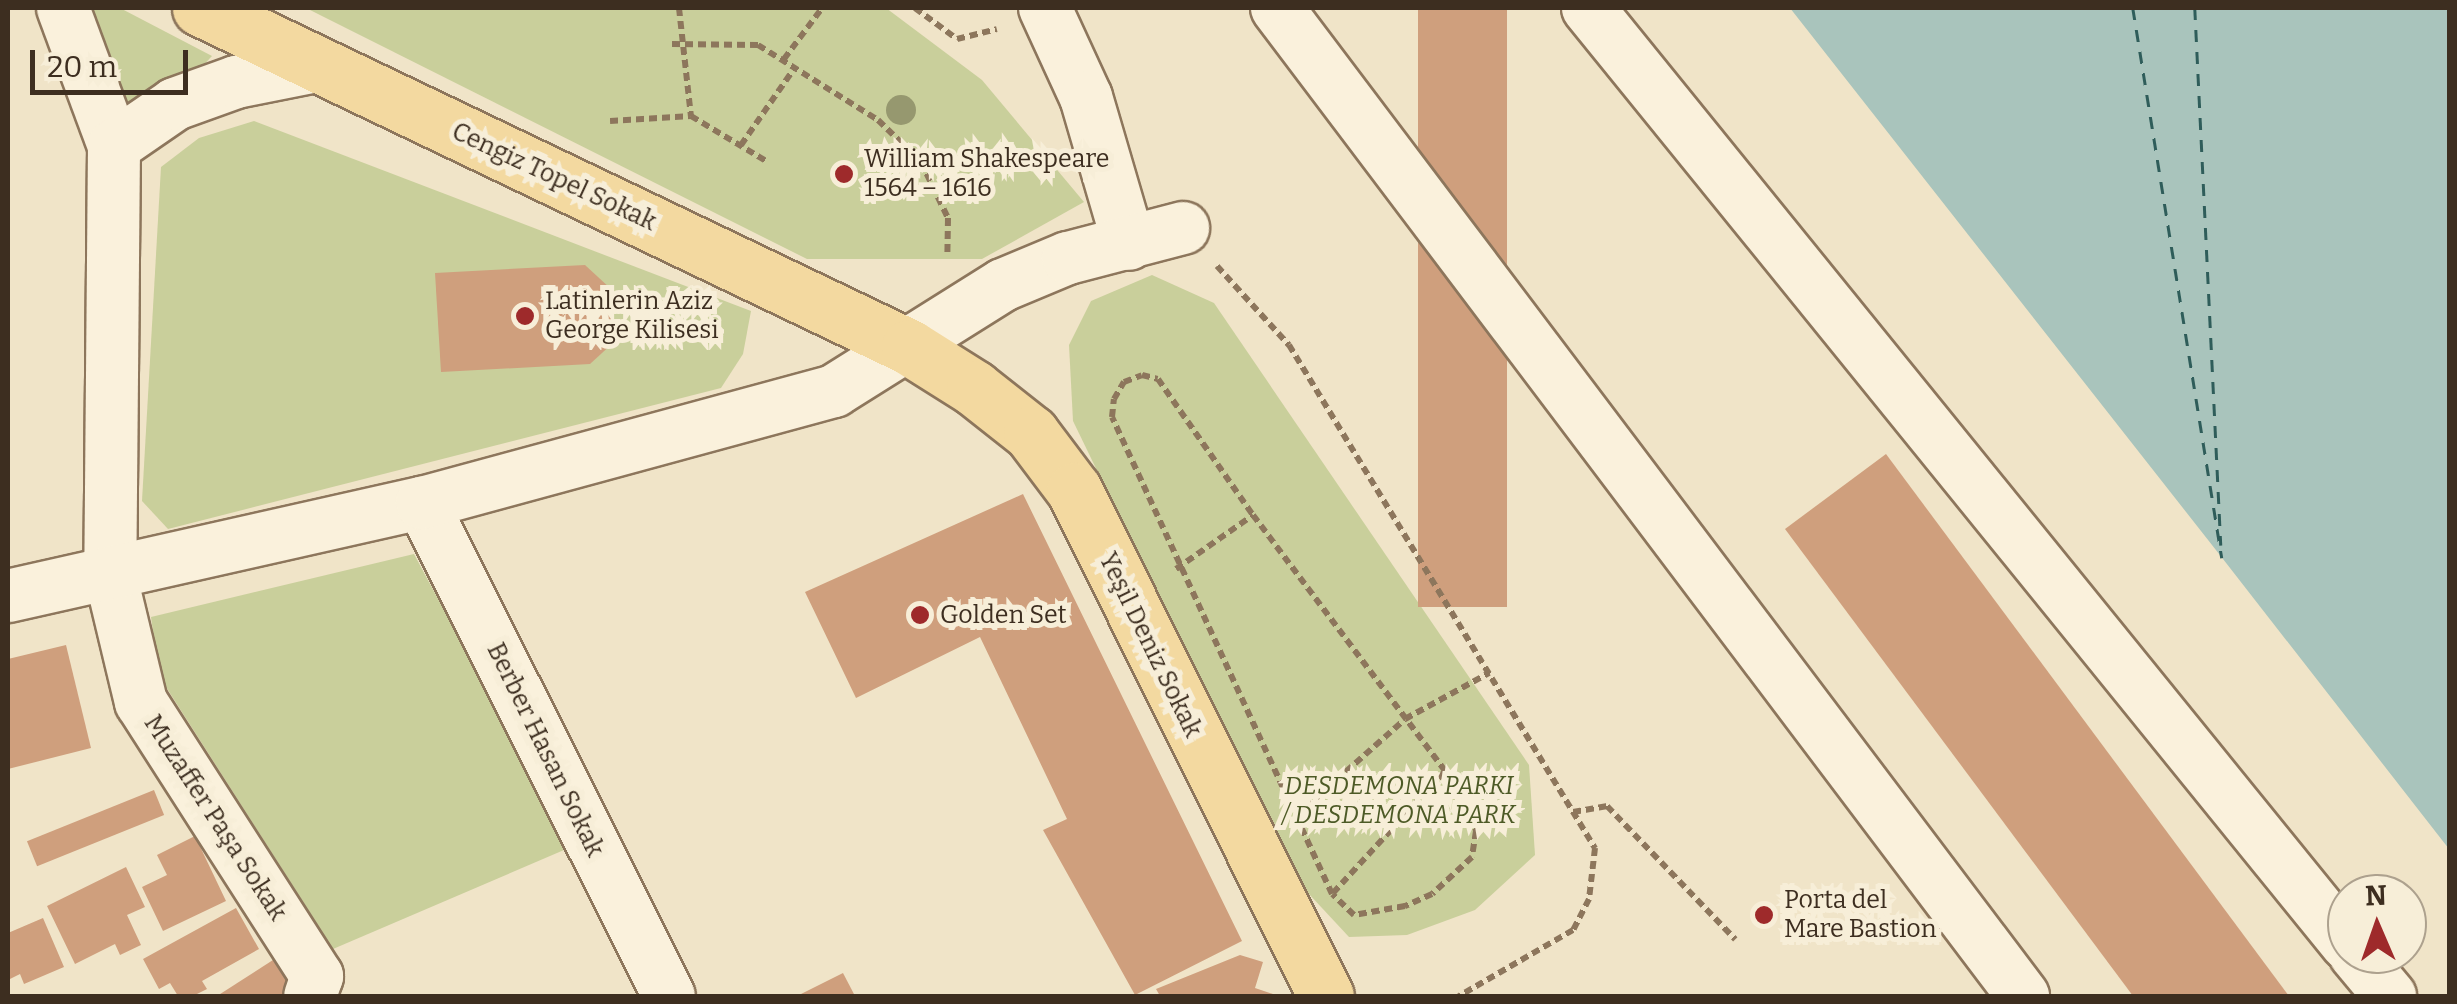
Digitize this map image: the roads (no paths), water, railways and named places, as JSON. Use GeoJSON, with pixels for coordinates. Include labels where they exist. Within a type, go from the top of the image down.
{"type":"FeatureCollection","features":[{"type":"Feature","properties":{"kind":"main road","name":"Cengiz Topel Sokak"},"geometry":{"type":"LineString","coordinates":[[200,8],[772,278],[908,347]]}},
{"type":"Feature","properties":{"kind":"main road","name":"Yeşil Deniz Sokak"},"geometry":{"type":"LineString","coordinates":[[908,347],[974,388],[1031,433],[1074,490],[1326,996]]}},
{"type":"Feature","properties":{"kind":"street"},"geometry":{"type":"LineString","coordinates":[[62,8],[114,146],[110,573]]}},
{"type":"Feature","properties":{"kind":"street"},"geometry":{"type":"LineString","coordinates":[[1044,8],[1086,97],[1129,244]]}},
{"type":"Feature","properties":{"kind":"street"},"geometry":{"type":"LineString","coordinates":[[1277,8],[2023,996]]}},
{"type":"Feature","properties":{"kind":"street"},"geometry":{"type":"LineString","coordinates":[[1588,8],[2327,919]]}},
{"type":"Feature","properties":{"kind":"street"},"geometry":{"type":"LineString","coordinates":[[114,146],[174,104],[236,82],[316,66]]}},
{"type":"Feature","properties":{"kind":"street"},"geometry":{"type":"LineString","coordinates":[[8,596],[422,503],[834,392],[1003,285],[1068,258],[1183,228]]}},
{"type":"Feature","properties":{"kind":"street","name":"Berber Hasan Sokak"},"geometry":{"type":"LineString","coordinates":[[422,503],[669,996]]}},
{"type":"Feature","properties":{"kind":"street","name":"Muzaffer Paşa Sokak"},"geometry":{"type":"LineString","coordinates":[[110,573],[141,702],[317,976],[310,996]]}},
{"type":"Feature","properties":{"kind":"street"},"geometry":{"type":"LineString","coordinates":[[2372,974],[2390,996]]}},
{"type":"Feature","properties":{"kind":"water"},"geometry":{"type":"Polygon","coordinates":[[[1790,8],[2449,8],[2449,849],[2223,559],[1790,8]]]}},
{"type":"Feature","properties":{"kind":"place","name":"William Shakespeare 1564 – 1616"},"geometry":{"type":"Point","coordinates":[844,174]}},
{"type":"Feature","properties":{"kind":"place","name":"Latinlerin Aziz George Kilisesi"},"geometry":{"type":"Point","coordinates":[525,316]}},
{"type":"Feature","properties":{"kind":"place","name":"Golden Set"},"geometry":{"type":"Point","coordinates":[920,615]}},
{"type":"Feature","properties":{"kind":"place","name":"Porta del Mare Bastion"},"geometry":{"type":"Point","coordinates":[1764,915]}},
{"type":"Feature","properties":{"kind":"park label","name":"DESDEMONA PARKI / DESDEMONA PARK"},"geometry":{"type":"Point","coordinates":[1399,802]}}]}
